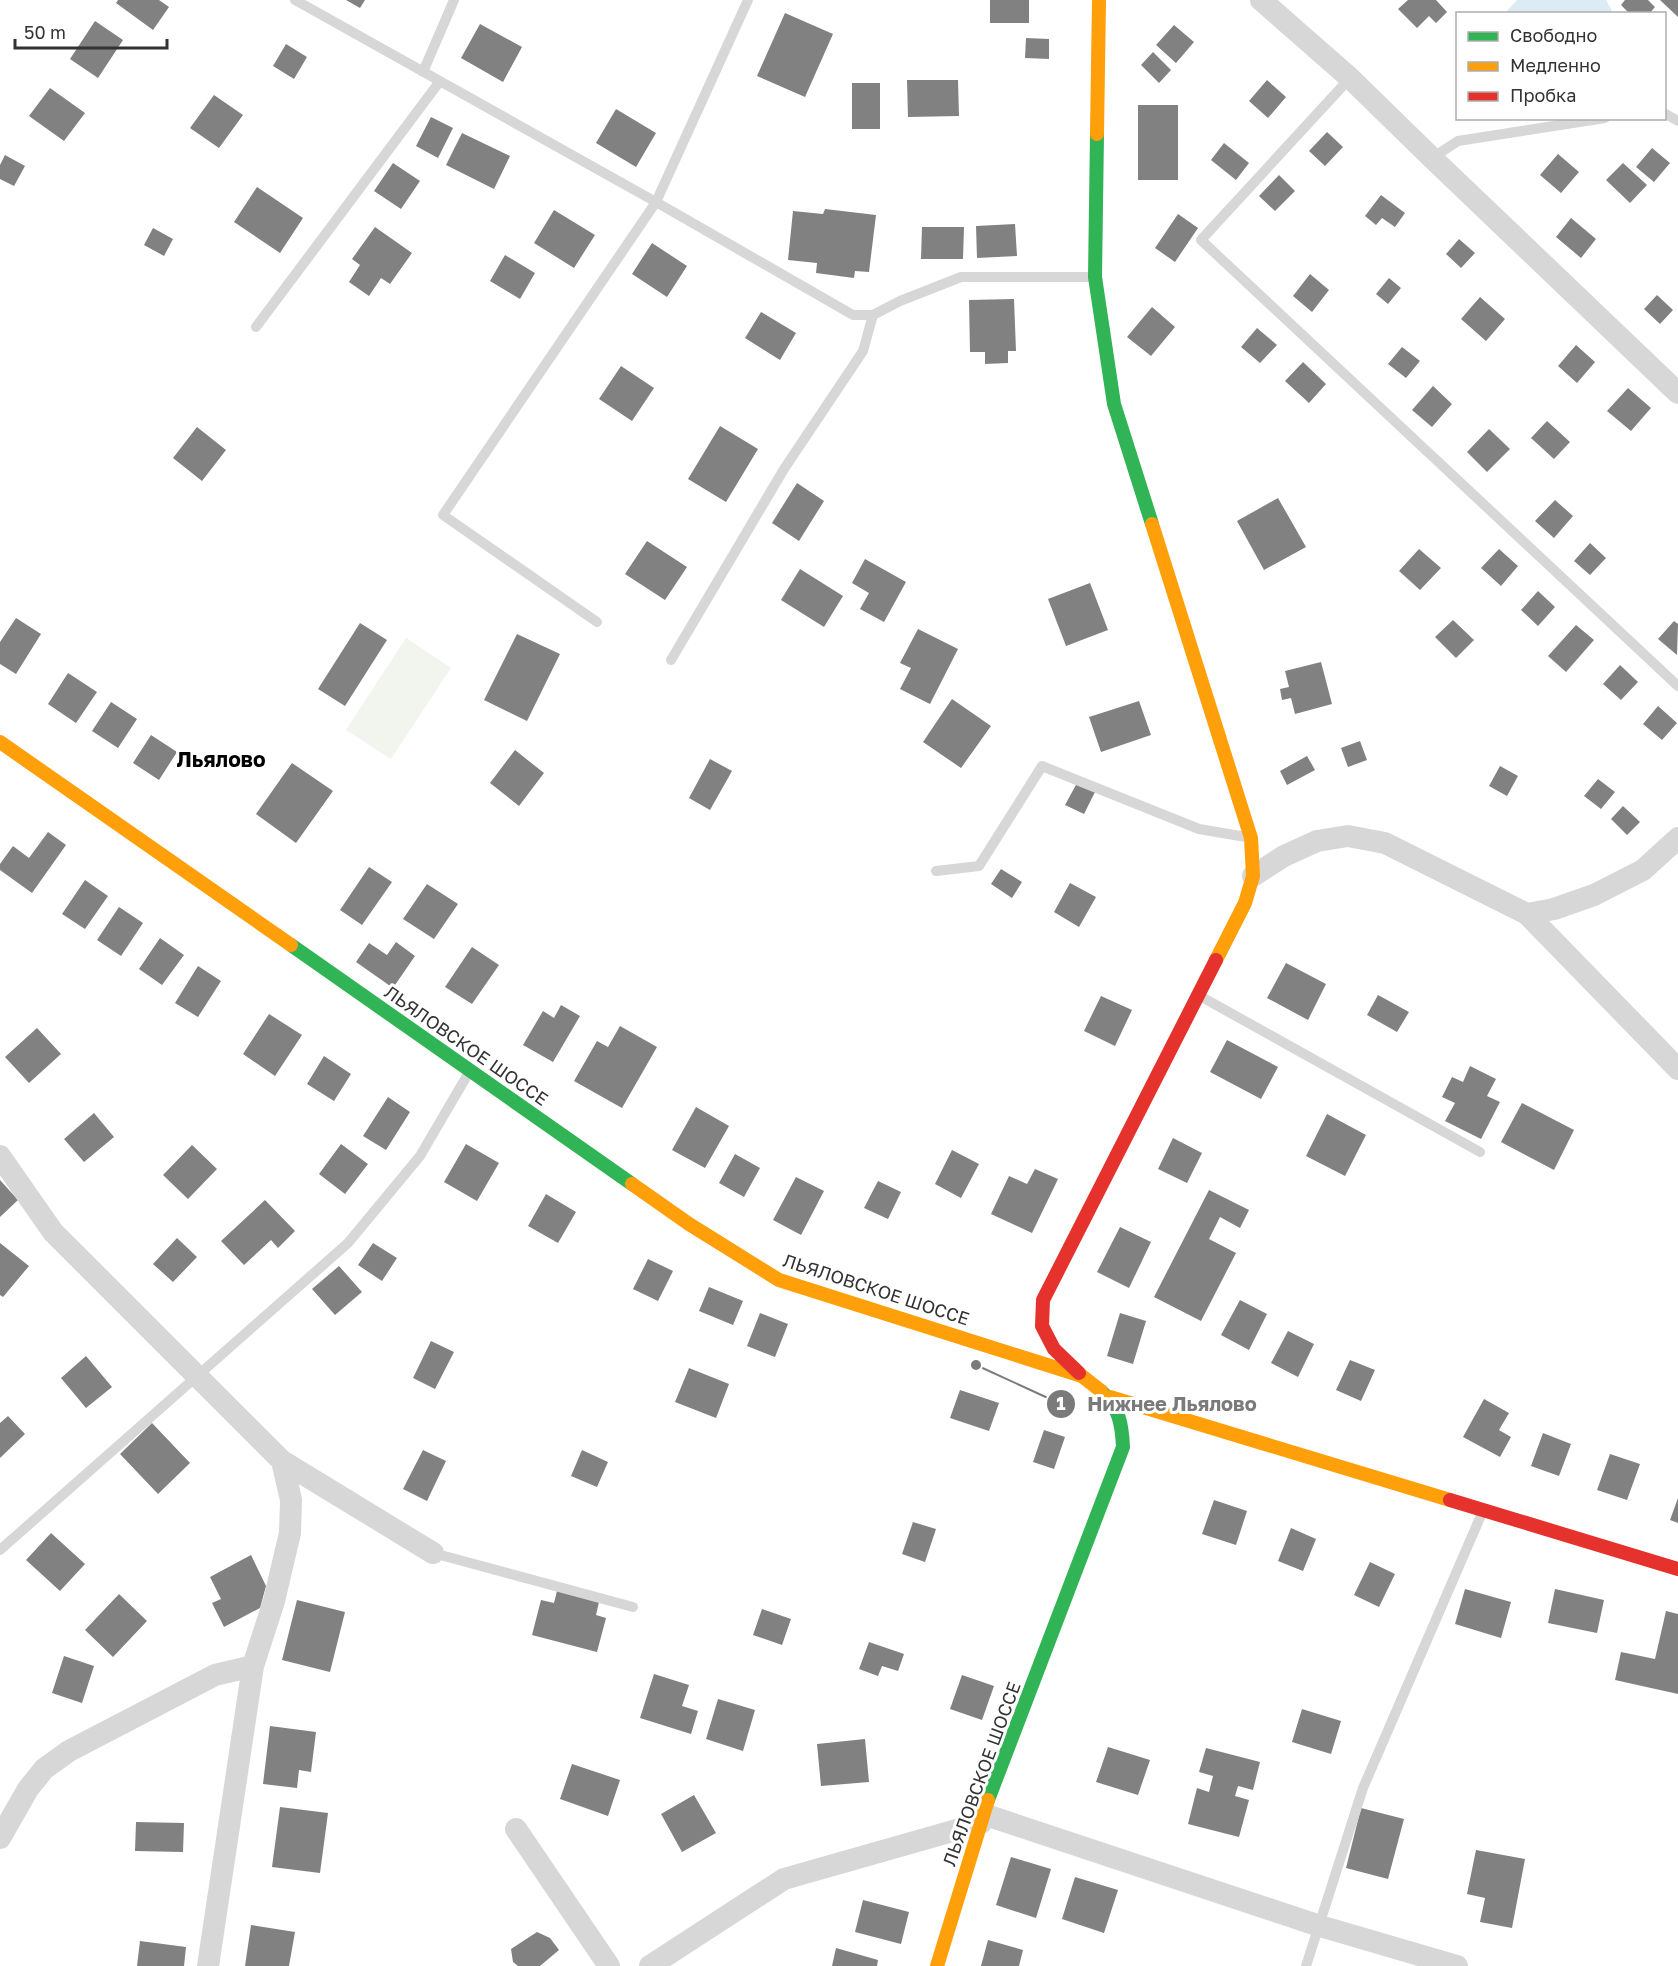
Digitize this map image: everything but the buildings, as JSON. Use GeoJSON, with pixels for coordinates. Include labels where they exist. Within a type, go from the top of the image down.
{"type":"FeatureCollection","features":[{"type":"Feature","properties":{"kind":"street"},"geometry":{"type":"LineString","coordinates":[[1082,1376],[1054,1349],[1042,1326],[1043,1300],[1200,996],[1245,903],[1253,876],[1251,838],[1114,404],[1095,277],[1099,0]]}},
{"type":"Feature","properties":{"kind":"street"},"geometry":{"type":"LineString","coordinates":[[1261,0],[1350,78],[1678,393]]}},
{"type":"Feature","properties":{"kind":"street","name":"ЛЬЯЛОВСКОЕ ШОССЕ"},"geometry":{"type":"LineString","coordinates":[[0,742],[689,1224],[779,1280],[1082,1376],[1110,1397],[1123,1424],[1123,1447],[982,1819],[937,1966]]}},
{"type":"Feature","properties":{"kind":"street"},"geometry":{"type":"LineString","coordinates":[[1253,876],[1284,856],[1317,841],[1348,836],[1385,843],[1527,914],[1678,1069]]}},
{"type":"Feature","properties":{"kind":"street"},"geometry":{"type":"LineString","coordinates":[[1527,914],[1554,909],[1594,895],[1643,870],[1678,838]]}},
{"type":"Feature","properties":{"kind":"street"},"geometry":{"type":"LineString","coordinates":[[0,1156],[53,1232],[282,1461],[433,1553]]}},
{"type":"Feature","properties":{"kind":"street"},"geometry":{"type":"LineString","coordinates":[[1110,1397],[1678,1569]]}},
{"type":"Feature","properties":{"kind":"street"},"geometry":{"type":"LineString","coordinates":[[208,1966],[253,1666],[274,1601],[290,1533],[291,1500],[282,1461]]}},
{"type":"Feature","properties":{"kind":"street"},"geometry":{"type":"LineString","coordinates":[[0,1838],[28,1789],[44,1769],[69,1751],[215,1675],[253,1666]]}},
{"type":"Feature","properties":{"kind":"street"},"geometry":{"type":"LineString","coordinates":[[650,1966],[784,1879],[982,1819],[1320,1926],[1457,1966]]}},
{"type":"Feature","properties":{"kind":"street"},"geometry":{"type":"LineString","coordinates":[[516,1829],[609,1966]]}},
{"type":"Feature","properties":{"kind":"lane"},"geometry":{"type":"LineString","coordinates":[[295,0],[656,202],[852,315],[873,315],[900,301],[961,277],[1095,277]]}},
{"type":"Feature","properties":{"kind":"lane"},"geometry":{"type":"LineString","coordinates":[[423,72],[454,0]]}},
{"type":"Feature","properties":{"kind":"lane"},"geometry":{"type":"LineString","coordinates":[[597,622],[443,515],[656,202],[748,0]]}},
{"type":"Feature","properties":{"kind":"lane"},"geometry":{"type":"LineString","coordinates":[[1350,78],[1200,240],[1678,686]]}},
{"type":"Feature","properties":{"kind":"lane"},"geometry":{"type":"LineString","coordinates":[[256,327],[440,81]]}},
{"type":"Feature","properties":{"kind":"lane"},"geometry":{"type":"LineString","coordinates":[[1432,158],[1458,141],[1592,120]]}},
{"type":"Feature","properties":{"kind":"lane"},"geometry":{"type":"LineString","coordinates":[[671,660],[784,469],[863,351],[873,315]]}},
{"type":"Feature","properties":{"kind":"lane"},"geometry":{"type":"LineString","coordinates":[[936,871],[979,866],[1041,766],[1199,829],[1251,838]]}},
{"type":"Feature","properties":{"kind":"lane"},"geometry":{"type":"LineString","coordinates":[[1200,996],[1480,1152]]}},
{"type":"Feature","properties":{"kind":"lane"},"geometry":{"type":"LineString","coordinates":[[0,1550],[348,1243],[420,1156],[470,1071]]}},
{"type":"Feature","properties":{"kind":"lane"},"geometry":{"type":"LineString","coordinates":[[1306,1966],[1363,1788],[1483,1510]]}},
{"type":"Feature","properties":{"kind":"lane"},"geometry":{"type":"LineString","coordinates":[[433,1553],[633,1607]]}},
{"type":"Feature","properties":{"kind":"shaded area"},"geometry":{"type":"Polygon","coordinates":[[[1517,0],[1606,0],[1612,12],[1506,12],[1517,0]]]}},
{"type":"Feature","properties":{"kind":"shaded area"},"geometry":{"type":"Polygon","coordinates":[[[406,638],[451,668],[391,759],[346,730],[406,638]]]}},
{"type":"Feature","properties":{"kind":"traffic: fast"},"geometry":{"type":"LineString","coordinates":[[1097,134],[1095,277],[1114,404],[1152,524]]}},
{"type":"Feature","properties":{"kind":"traffic: fast"},"geometry":{"type":"LineString","coordinates":[[291,945],[632,1184]]}},
{"type":"Feature","properties":{"kind":"traffic: fast"},"geometry":{"type":"LineString","coordinates":[[988,1800],[1123,1447],[1122,1431],[1116,1410],[1101,1391]]}},
{"type":"Feature","properties":{"kind":"traffic: slow"},"geometry":{"type":"LineString","coordinates":[[1097,134],[1099,0]]}},
{"type":"Feature","properties":{"kind":"traffic: slow"},"geometry":{"type":"LineString","coordinates":[[1152,524],[1251,838],[1253,876],[1245,903],[1216,960]]}},
{"type":"Feature","properties":{"kind":"traffic: slow"},"geometry":{"type":"LineString","coordinates":[[0,742],[291,945]]}},
{"type":"Feature","properties":{"kind":"traffic: slow"},"geometry":{"type":"LineString","coordinates":[[632,1184],[689,1224],[779,1280],[1082,1376],[1101,1391]]}},
{"type":"Feature","properties":{"kind":"traffic: slow"},"geometry":{"type":"LineString","coordinates":[[1110,1397],[1450,1500]]}},
{"type":"Feature","properties":{"kind":"traffic: slow"},"geometry":{"type":"LineString","coordinates":[[937,1966],[988,1800]]}},
{"type":"Feature","properties":{"kind":"traffic: jam"},"geometry":{"type":"LineString","coordinates":[[1079,1373],[1054,1349],[1042,1326],[1043,1300],[1216,960]]}},
{"type":"Feature","properties":{"kind":"traffic: jam"},"geometry":{"type":"LineString","coordinates":[[1450,1500],[1678,1569]]}},
{"type":"Feature","properties":{"kind":"place","name":"Нижнее Льялово"},"geometry":{"type":"Point","coordinates":[976,1365]}},
{"type":"Feature","properties":{"kind":"district","name":"Льялово"},"geometry":{"type":"Point","coordinates":[221,760]}}]}
